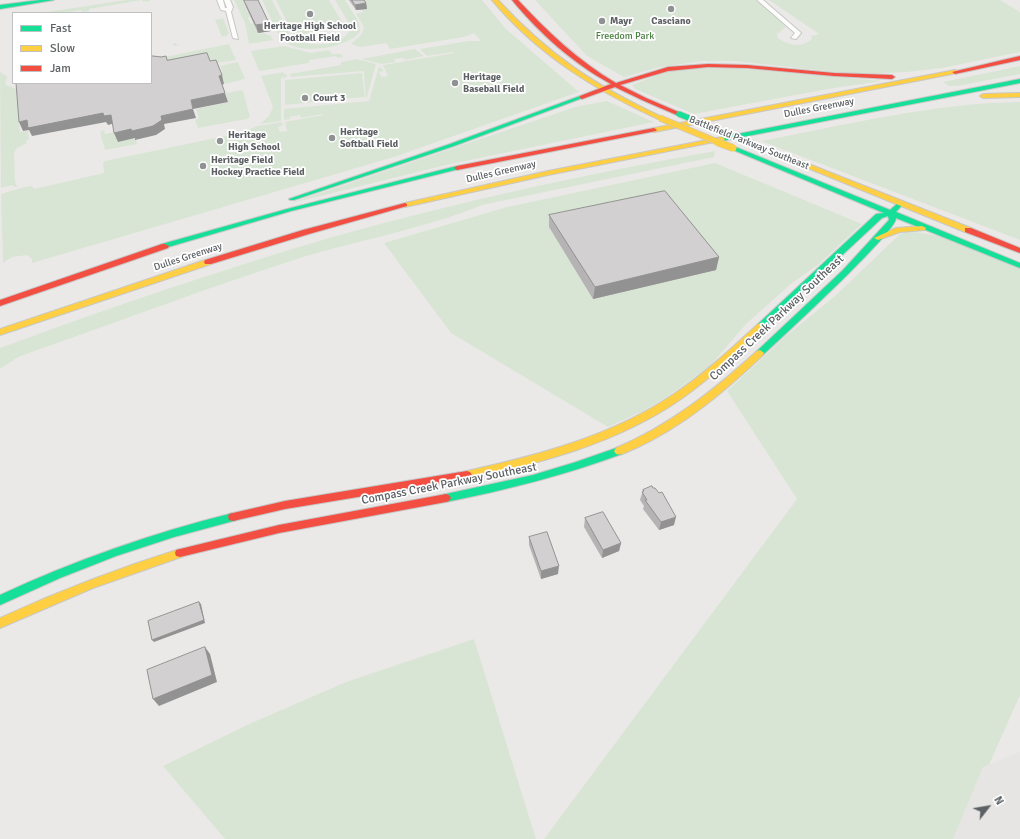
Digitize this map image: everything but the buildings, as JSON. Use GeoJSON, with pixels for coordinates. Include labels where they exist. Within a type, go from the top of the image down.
{"type":"FeatureCollection","features":[{"type":"Feature","properties":{"kind":"main road"},"geometry":{"type":"LineString","coordinates":[[0,7],[51,0]]}},
{"type":"Feature","properties":{"kind":"main road","name":"Battlefield Parkway Southeast"},"geometry":{"type":"LineString","coordinates":[[495,0],[514,22],[551,56],[602,91],[660,118],[1020,266]]}},
{"type":"Feature","properties":{"kind":"main road","name":"Battlefield Parkway Southeast"},"geometry":{"type":"LineString","coordinates":[[515,0],[558,44],[587,67],[616,86],[679,114],[1020,251]]}},
{"type":"Feature","properties":{"kind":"main road","name":"Dulles Greenway"},"geometry":{"type":"LineString","coordinates":[[0,302],[72,276],[146,252],[282,211],[357,191],[464,166],[533,152],[929,78],[1020,58]]}},
{"type":"Feature","properties":{"kind":"main road"},"geometry":{"type":"LineString","coordinates":[[146,252],[259,210],[452,145],[666,69],[697,65],[733,64],[847,76],[871,77],[919,75],[989,65]]}},
{"type":"Feature","properties":{"kind":"main road","name":"Dulles Greenway"},"geometry":{"type":"LineString","coordinates":[[0,332],[228,255],[376,212],[548,173],[890,105],[1020,81]]}},
{"type":"Feature","properties":{"kind":"main road"},"geometry":{"type":"LineString","coordinates":[[890,105],[972,97],[1020,95]]}},
{"type":"Feature","properties":{"kind":"main road","name":"Compass Creek Parkway Southeast"},"geometry":{"type":"LineString","coordinates":[[0,600],[111,554],[230,518],[284,506],[530,462],[605,436],[658,408],[704,377],[879,216],[891,213],[901,204]]}},
{"type":"Feature","properties":{"kind":"main road","name":"Compass Creek Parkway Southeast"},"geometry":{"type":"LineString","coordinates":[[0,624],[99,582],[186,552],[251,534],[452,498],[549,477],[580,467],[625,449],[667,428],[696,408],[759,355],[878,238],[893,220],[891,213]]}},
{"type":"Feature","properties":{"kind":"main road"},"geometry":{"type":"LineString","coordinates":[[878,238],[895,230],[906,228],[932,230]]}},
{"type":"Feature","properties":{"kind":"street"},"geometry":{"type":"LineString","coordinates":[[220,0],[224,9],[228,10]]}},
{"type":"Feature","properties":{"kind":"street"},"geometry":{"type":"LineString","coordinates":[[227,0],[230,7],[228,10],[236,38]]}},
{"type":"Feature","properties":{"kind":"street"},"geometry":{"type":"LineString","coordinates":[[760,0],[798,33],[794,38]]}},
{"type":"Feature","properties":{"kind":"green space"},"geometry":{"type":"Polygon","coordinates":[[[126,0],[142,0],[89,9],[89,11],[82,12],[81,10],[70,12],[47,12],[126,0]]]}},
{"type":"Feature","properties":{"kind":"green space"},"geometry":{"type":"Polygon","coordinates":[[[142,0],[150,0],[150,1],[143,2],[142,0]]]}},
{"type":"Feature","properties":{"kind":"green space"},"geometry":{"type":"Polygon","coordinates":[[[234,0],[256,0],[252,5],[245,6],[250,17],[248,18],[251,24],[253,23],[258,34],[265,33],[266,35],[270,35],[273,40],[249,44],[245,23],[234,0]]]}},
{"type":"Feature","properties":{"kind":"green space"},"geometry":{"type":"Polygon","coordinates":[[[262,0],[272,0],[290,35],[296,40],[305,43],[324,44],[341,39],[347,34],[351,27],[335,0],[345,0],[359,22],[360,32],[354,38],[334,46],[310,49],[289,45],[279,35],[262,0]]]}},
{"type":"Feature","properties":{"kind":"green space","name":"Heritage High School Football Field"},"geometry":{"type":"Polygon","coordinates":[[[276,0],[329,0],[345,27],[294,36],[276,0]]]}},
{"type":"Feature","properties":{"kind":"green space"},"geometry":{"type":"Polygon","coordinates":[[[361,0],[482,0],[506,29],[579,92],[394,157],[32,263],[32,259],[27,255],[12,257],[3,263],[1,194],[24,187],[32,186],[34,189],[104,173],[103,163],[105,161],[235,134],[258,126],[282,122],[283,125],[278,127],[280,132],[287,131],[285,122],[323,115],[301,118],[300,115],[284,120],[284,109],[369,101],[379,66],[384,71],[379,72],[382,77],[388,76],[383,65],[454,53],[452,52],[427,56],[420,49],[468,41],[481,41],[474,33],[464,37],[390,49],[386,43],[361,47],[351,44],[361,35],[364,29],[356,14],[363,12],[362,10],[368,9],[361,0]]]}},
{"type":"Feature","properties":{"kind":"green space","name":"Freedom Park"},"geometry":{"type":"Polygon","coordinates":[[[535,0],[760,0],[785,20],[781,22],[786,27],[777,34],[778,38],[791,44],[800,45],[809,41],[812,38],[811,36],[819,34],[769,0],[1000,0],[1020,12],[1020,52],[942,68],[907,72],[854,74],[734,61],[703,61],[660,67],[624,77],[587,56],[535,0]]]}},
{"type":"Feature","properties":{"kind":"green space"},"geometry":{"type":"Polygon","coordinates":[[[223,18],[229,33],[222,37],[215,20],[223,18]]]}},
{"type":"Feature","properties":{"kind":"green space"},"geometry":{"type":"Polygon","coordinates":[[[200,41],[174,46],[173,43],[178,45],[200,41]]]}},
{"type":"Feature","properties":{"kind":"green space"},"geometry":{"type":"Polygon","coordinates":[[[229,44],[236,60],[217,63],[215,60],[197,63],[167,64],[164,57],[229,44]]]}},
{"type":"Feature","properties":{"kind":"green space"},"geometry":{"type":"Polygon","coordinates":[[[284,46],[311,53],[329,50],[332,54],[341,54],[343,57],[338,58],[336,56],[309,60],[309,63],[259,71],[251,51],[284,46]]]}},
{"type":"Feature","properties":{"kind":"green space"},"geometry":{"type":"Polygon","coordinates":[[[415,49],[424,56],[405,60],[404,58],[394,59],[395,62],[382,64],[361,59],[415,49]]]}},
{"type":"Feature","properties":{"kind":"green space"},"geometry":{"type":"Polygon","coordinates":[[[357,59],[376,64],[366,100],[363,71],[291,77],[290,74],[341,65],[341,62],[357,59]]]}},
{"type":"Feature","properties":{"kind":"green space"},"geometry":{"type":"Polygon","coordinates":[[[238,62],[245,79],[225,84],[220,73],[222,72],[220,66],[238,62]]]}},
{"type":"Feature","properties":{"kind":"green space"},"geometry":{"type":"Polygon","coordinates":[[[1020,66],[1020,74],[957,86],[949,86],[943,82],[1020,66]]]}},
{"type":"Feature","properties":{"kind":"green space"},"geometry":{"type":"Polygon","coordinates":[[[732,68],[882,81],[828,89],[694,114],[635,89],[632,85],[666,72],[687,69],[732,68]]]}},
{"type":"Feature","properties":{"kind":"green space"},"geometry":{"type":"Polygon","coordinates":[[[0,72],[8,77],[5,82],[6,85],[17,89],[20,132],[28,131],[29,139],[26,141],[27,143],[17,148],[14,153],[15,181],[16,185],[19,186],[13,187],[13,185],[1,188],[0,72]]]}},
{"type":"Feature","properties":{"kind":"green space"},"geometry":{"type":"Polygon","coordinates":[[[284,72],[284,74],[287,74],[287,77],[281,78],[281,121],[260,124],[269,116],[273,107],[261,76],[284,72]]]}},
{"type":"Feature","properties":{"kind":"green space"},"geometry":{"type":"Polygon","coordinates":[[[362,73],[365,97],[285,105],[285,80],[362,73]]]}},
{"type":"Feature","properties":{"kind":"green space"},"geometry":{"type":"Polygon","coordinates":[[[243,90],[250,117],[247,119],[198,128],[195,120],[199,118],[196,109],[228,102],[226,93],[243,90]]]}},
{"type":"Feature","properties":{"kind":"green space"},"geometry":{"type":"Polygon","coordinates":[[[607,101],[654,122],[446,165],[288,204],[575,107],[607,101]]]}},
{"type":"Feature","properties":{"kind":"green space"},"geometry":{"type":"Polygon","coordinates":[[[1020,102],[1020,240],[761,141],[890,116],[955,106],[1020,102]]]}},
{"type":"Feature","properties":{"kind":"green space"},"geometry":{"type":"Polygon","coordinates":[[[104,130],[105,134],[116,132],[136,140],[137,144],[105,150],[100,132],[104,130]]]}},
{"type":"Feature","properties":{"kind":"green space"},"geometry":{"type":"Polygon","coordinates":[[[715,151],[714,157],[482,205],[436,221],[294,260],[18,357],[0,369],[0,348],[167,289],[336,236],[477,200],[619,169],[715,151]]]}},
{"type":"Feature","properties":{"kind":"green space"},"geometry":{"type":"Polygon","coordinates":[[[715,163],[862,224],[818,265],[792,283],[746,324],[710,366],[667,397],[641,412],[608,427],[451,333],[384,243],[507,207],[715,163]]]}},
{"type":"Feature","properties":{"kind":"green space"},"geometry":{"type":"Polygon","coordinates":[[[906,232],[935,235],[979,251],[1020,269],[1020,695],[956,839],[544,839],[797,499],[727,391],[787,335],[835,296],[900,234],[906,232]]]}},
{"type":"Feature","properties":{"kind":"green space"},"geometry":{"type":"Polygon","coordinates":[[[474,639],[536,839],[225,839],[163,766],[247,725],[346,682],[474,639]]]}},
{"type":"Feature","properties":{"kind":"runway"},"geometry":{"type":"LineString","coordinates":[[1006,839],[1020,804]]}},
{"type":"Feature","properties":{"kind":"traffic: fast"},"geometry":{"type":"LineString","coordinates":[[0,7],[51,0]]}},
{"type":"Feature","properties":{"kind":"traffic: fast"},"geometry":{"type":"LineString","coordinates":[[722,139],[1020,81]]}},
{"type":"Feature","properties":{"kind":"traffic: fast"},"geometry":{"type":"LineString","coordinates":[[292,199],[452,145],[582,97]]}},
{"type":"Feature","properties":{"kind":"traffic: fast"},"geometry":{"type":"LineString","coordinates":[[679,114],[753,144]]}},
{"type":"Feature","properties":{"kind":"traffic: fast"},"geometry":{"type":"LineString","coordinates":[[733,148],[1020,266]]}},
{"type":"Feature","properties":{"kind":"traffic: fast"},"geometry":{"type":"LineString","coordinates":[[165,246],[289,210],[457,168]]}},
{"type":"Feature","properties":{"kind":"traffic: fast"},"geometry":{"type":"LineString","coordinates":[[761,326],[879,216],[891,213],[901,203]]}},
{"type":"Feature","properties":{"kind":"traffic: fast"},"geometry":{"type":"LineString","coordinates":[[760,353],[812,305],[878,238],[893,220],[891,213]]}},
{"type":"Feature","properties":{"kind":"traffic: fast"},"geometry":{"type":"LineString","coordinates":[[446,498],[533,479],[619,451]]}},
{"type":"Feature","properties":{"kind":"traffic: fast"},"geometry":{"type":"LineString","coordinates":[[0,600],[56,575],[115,552],[174,533],[233,517]]}},
{"type":"Feature","properties":{"kind":"traffic: slow"},"geometry":{"type":"LineString","coordinates":[[495,0],[532,38],[570,69],[612,94],[660,118]]}},
{"type":"Feature","properties":{"kind":"traffic: slow"},"geometry":{"type":"LineString","coordinates":[[654,130],[955,72]]}},
{"type":"Feature","properties":{"kind":"traffic: slow"},"geometry":{"type":"LineString","coordinates":[[983,96],[1020,95]]}},
{"type":"Feature","properties":{"kind":"traffic: slow"},"geometry":{"type":"LineString","coordinates":[[660,118],[733,148]]}},
{"type":"Feature","properties":{"kind":"traffic: slow"},"geometry":{"type":"LineString","coordinates":[[405,205],[548,173],[722,139]]}},
{"type":"Feature","properties":{"kind":"traffic: slow"},"geometry":{"type":"LineString","coordinates":[[753,144],[968,230]]}},
{"type":"Feature","properties":{"kind":"traffic: slow"},"geometry":{"type":"LineString","coordinates":[[878,238],[899,230],[922,228]]}},
{"type":"Feature","properties":{"kind":"traffic: slow"},"geometry":{"type":"LineString","coordinates":[[0,332],[208,262]]}},
{"type":"Feature","properties":{"kind":"traffic: slow"},"geometry":{"type":"LineString","coordinates":[[467,475],[549,455],[628,425],[653,412],[699,381],[761,326]]}},
{"type":"Feature","properties":{"kind":"traffic: slow"},"geometry":{"type":"LineString","coordinates":[[619,451],[658,432],[694,409],[728,382],[760,353]]}},
{"type":"Feature","properties":{"kind":"traffic: slow"},"geometry":{"type":"LineString","coordinates":[[0,623],[89,585],[180,553]]}},
{"type":"Feature","properties":{"kind":"traffic: jam"},"geometry":{"type":"LineString","coordinates":[[515,0],[552,38],[593,71],[630,93],[679,114]]}},
{"type":"Feature","properties":{"kind":"traffic: jam"},"geometry":{"type":"LineString","coordinates":[[955,72],[1020,58]]}},
{"type":"Feature","properties":{"kind":"traffic: jam"},"geometry":{"type":"LineString","coordinates":[[582,97],[646,74],[688,66],[747,66],[834,75],[892,77]]}},
{"type":"Feature","properties":{"kind":"traffic: jam"},"geometry":{"type":"LineString","coordinates":[[457,168],[654,130]]}},
{"type":"Feature","properties":{"kind":"traffic: jam"},"geometry":{"type":"LineString","coordinates":[[208,262],[306,232],[405,205]]}},
{"type":"Feature","properties":{"kind":"traffic: jam"},"geometry":{"type":"LineString","coordinates":[[968,230],[1020,251]]}},
{"type":"Feature","properties":{"kind":"traffic: jam"},"geometry":{"type":"LineString","coordinates":[[0,303],[165,246]]}},
{"type":"Feature","properties":{"kind":"traffic: jam"},"geometry":{"type":"LineString","coordinates":[[233,517],[285,505],[467,475]]}},
{"type":"Feature","properties":{"kind":"traffic: jam"},"geometry":{"type":"LineString","coordinates":[[180,553],[246,536],[312,522],[446,498]]}},
{"type":"Feature","properties":{"kind":"place","name":"Casciano"},"geometry":{"type":"Point","coordinates":[671,9]}},
{"type":"Feature","properties":{"kind":"place","name":"Heritage High School Football Field"},"geometry":{"type":"Point","coordinates":[310,14]}},
{"type":"Feature","properties":{"kind":"place","name":"Mayr"},"geometry":{"type":"Point","coordinates":[602,21]}},
{"type":"Feature","properties":{"kind":"place","name":"Heritage Baseball Field"},"geometry":{"type":"Point","coordinates":[455,83]}},
{"type":"Feature","properties":{"kind":"place","name":"Court 3"},"geometry":{"type":"Point","coordinates":[305,98]}},
{"type":"Feature","properties":{"kind":"place","name":"Heritage Softball Field"},"geometry":{"type":"Point","coordinates":[332,138]}},
{"type":"Feature","properties":{"kind":"place","name":"Heritage High School"},"geometry":{"type":"Point","coordinates":[220,141]}},
{"type":"Feature","properties":{"kind":"place","name":"Heritage Field Hockey Practice Field"},"geometry":{"type":"Point","coordinates":[203,166]}}]}
